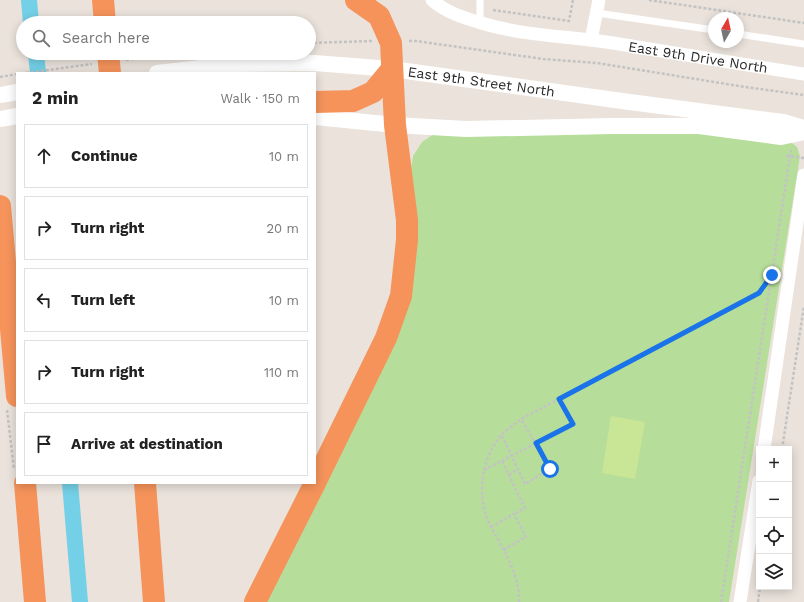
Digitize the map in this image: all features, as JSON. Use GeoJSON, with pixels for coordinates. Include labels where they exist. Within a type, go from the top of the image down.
{"type":"FeatureCollection","features":[{"type":"Feature","properties":{"kind":"highway"},"geometry":{"type":"LineString","coordinates":[[103,0],[104,16]]}},
{"type":"Feature","properties":{"kind":"highway"},"geometry":{"type":"LineString","coordinates":[[316,481],[386,338],[401,296],[407,240],[407,220],[395,125],[390,41],[379,16],[356,0]]}},
{"type":"Feature","properties":{"kind":"highway"},"geometry":{"type":"LineString","coordinates":[[109,60],[110,72]]}},
{"type":"Feature","properties":{"kind":"highway"},"geometry":{"type":"LineString","coordinates":[[316,102],[353,101],[373,92],[392,69]]}},
{"type":"Feature","properties":{"kind":"highway"},"geometry":{"type":"LineString","coordinates":[[0,206],[16,385]]}},
{"type":"Feature","properties":{"kind":"highway"},"geometry":{"type":"LineString","coordinates":[[25,484],[35,602]]}},
{"type":"Feature","properties":{"kind":"highway"},"geometry":{"type":"LineString","coordinates":[[145,484],[154,602]]}},
{"type":"Feature","properties":{"kind":"highway"},"geometry":{"type":"LineString","coordinates":[[255,602],[314,484]]}},
{"type":"Feature","properties":{"kind":"street","name":"East 9th Drive North"},"geometry":{"type":"LineString","coordinates":[[432,0],[452,13],[495,28],[591,40],[804,74]]}},
{"type":"Feature","properties":{"kind":"street"},"geometry":{"type":"LineString","coordinates":[[591,40],[599,0]]}},
{"type":"Feature","properties":{"kind":"street","name":"East 9th Street North"},"geometry":{"type":"LineString","coordinates":[[166,72],[237,64],[306,63],[392,69],[783,122],[804,128]]}},
{"type":"Feature","properties":{"kind":"street"},"geometry":{"type":"LineString","coordinates":[[0,95],[16,92]]}},
{"type":"Feature","properties":{"kind":"street"},"geometry":{"type":"LineString","coordinates":[[0,119],[16,116]]}},
{"type":"Feature","properties":{"kind":"street"},"geometry":{"type":"LineString","coordinates":[[316,117],[395,125],[466,129],[699,126],[781,137],[804,132]]}},
{"type":"Feature","properties":{"kind":"street"},"geometry":{"type":"LineString","coordinates":[[764,446],[804,175]]}},
{"type":"Feature","properties":{"kind":"street"},"geometry":{"type":"LineString","coordinates":[[740,602],[759,482]]}},
{"type":"Feature","properties":{"kind":"lane"},"geometry":{"type":"LineString","coordinates":[[480,0],[480,23]]}},
{"type":"Feature","properties":{"kind":"lane"},"geometry":{"type":"LineString","coordinates":[[596,13],[708,29]]}},
{"type":"Feature","properties":{"kind":"lane"},"geometry":{"type":"LineString","coordinates":[[744,35],[804,44]]}},
{"type":"Feature","properties":{"kind":"path"},"geometry":{"type":"LineString","coordinates":[[493,10],[569,21],[573,0]]}},
{"type":"Feature","properties":{"kind":"path"},"geometry":{"type":"LineString","coordinates":[[649,0],[804,23]]}},
{"type":"Feature","properties":{"kind":"path"},"geometry":{"type":"LineString","coordinates":[[316,43],[416,41],[543,59],[597,62],[745,87],[804,95]]}},
{"type":"Feature","properties":{"kind":"path"},"geometry":{"type":"LineString","coordinates":[[34,72],[71,67]]}},
{"type":"Feature","properties":{"kind":"path"},"geometry":{"type":"LineString","coordinates":[[0,76],[16,74]]}},
{"type":"Feature","properties":{"kind":"path"},"geometry":{"type":"LineString","coordinates":[[721,602],[792,143]]}},
{"type":"Feature","properties":{"kind":"path"},"geometry":{"type":"LineString","coordinates":[[786,156],[804,158]]}},
{"type":"Feature","properties":{"kind":"path"},"geometry":{"type":"LineString","coordinates":[[519,602],[520,597],[516,576],[491,527],[483,502],[484,470],[491,451],[502,436],[521,419],[759,293],[772,275]]}},
{"type":"Feature","properties":{"kind":"path"},"geometry":{"type":"LineString","coordinates":[[782,446],[804,306]]}},
{"type":"Feature","properties":{"kind":"path"},"geometry":{"type":"LineString","coordinates":[[484,470],[573,424],[559,399]]}},
{"type":"Feature","properties":{"kind":"path"},"geometry":{"type":"LineString","coordinates":[[502,436],[525,484],[550,469],[521,419]]}},
{"type":"Feature","properties":{"kind":"path"},"geometry":{"type":"LineString","coordinates":[[491,527],[526,508],[502,461]]}},
{"type":"Feature","properties":{"kind":"path"},"geometry":{"type":"LineString","coordinates":[[509,475],[518,469]]}},
{"type":"Feature","properties":{"kind":"path"},"geometry":{"type":"LineString","coordinates":[[503,550],[526,537],[514,514]]}},
{"type":"Feature","properties":{"kind":"path"},"geometry":{"type":"LineString","coordinates":[[758,602],[760,590]]}},
{"type":"Feature","properties":{"kind":"green space"},"geometry":{"type":"Polygon","coordinates":[[[697,132],[792,143],[797,147],[800,156],[729,602],[264,602],[379,375],[413,156],[422,142],[434,134],[697,132]]]}},
{"type":"Feature","properties":{"kind":"green space"},"geometry":{"type":"Polygon","coordinates":[[[611,416],[645,422],[635,479],[602,473],[611,416]]]}},
{"type":"Feature","properties":{"kind":"waterway"},"geometry":{"type":"LineString","coordinates":[[29,0],[30,16]]}},
{"type":"Feature","properties":{"kind":"waterway"},"geometry":{"type":"LineString","coordinates":[[37,60],[38,72]]}},
{"type":"Feature","properties":{"kind":"waterway"},"geometry":{"type":"LineString","coordinates":[[70,484],[80,602]]}},
{"type":"Feature","properties":{"kind":"route"},"geometry":{"type":"LineString","coordinates":[[550,469],[536,443],[573,424],[559,399],[759,293],[772,275]]}}]}
